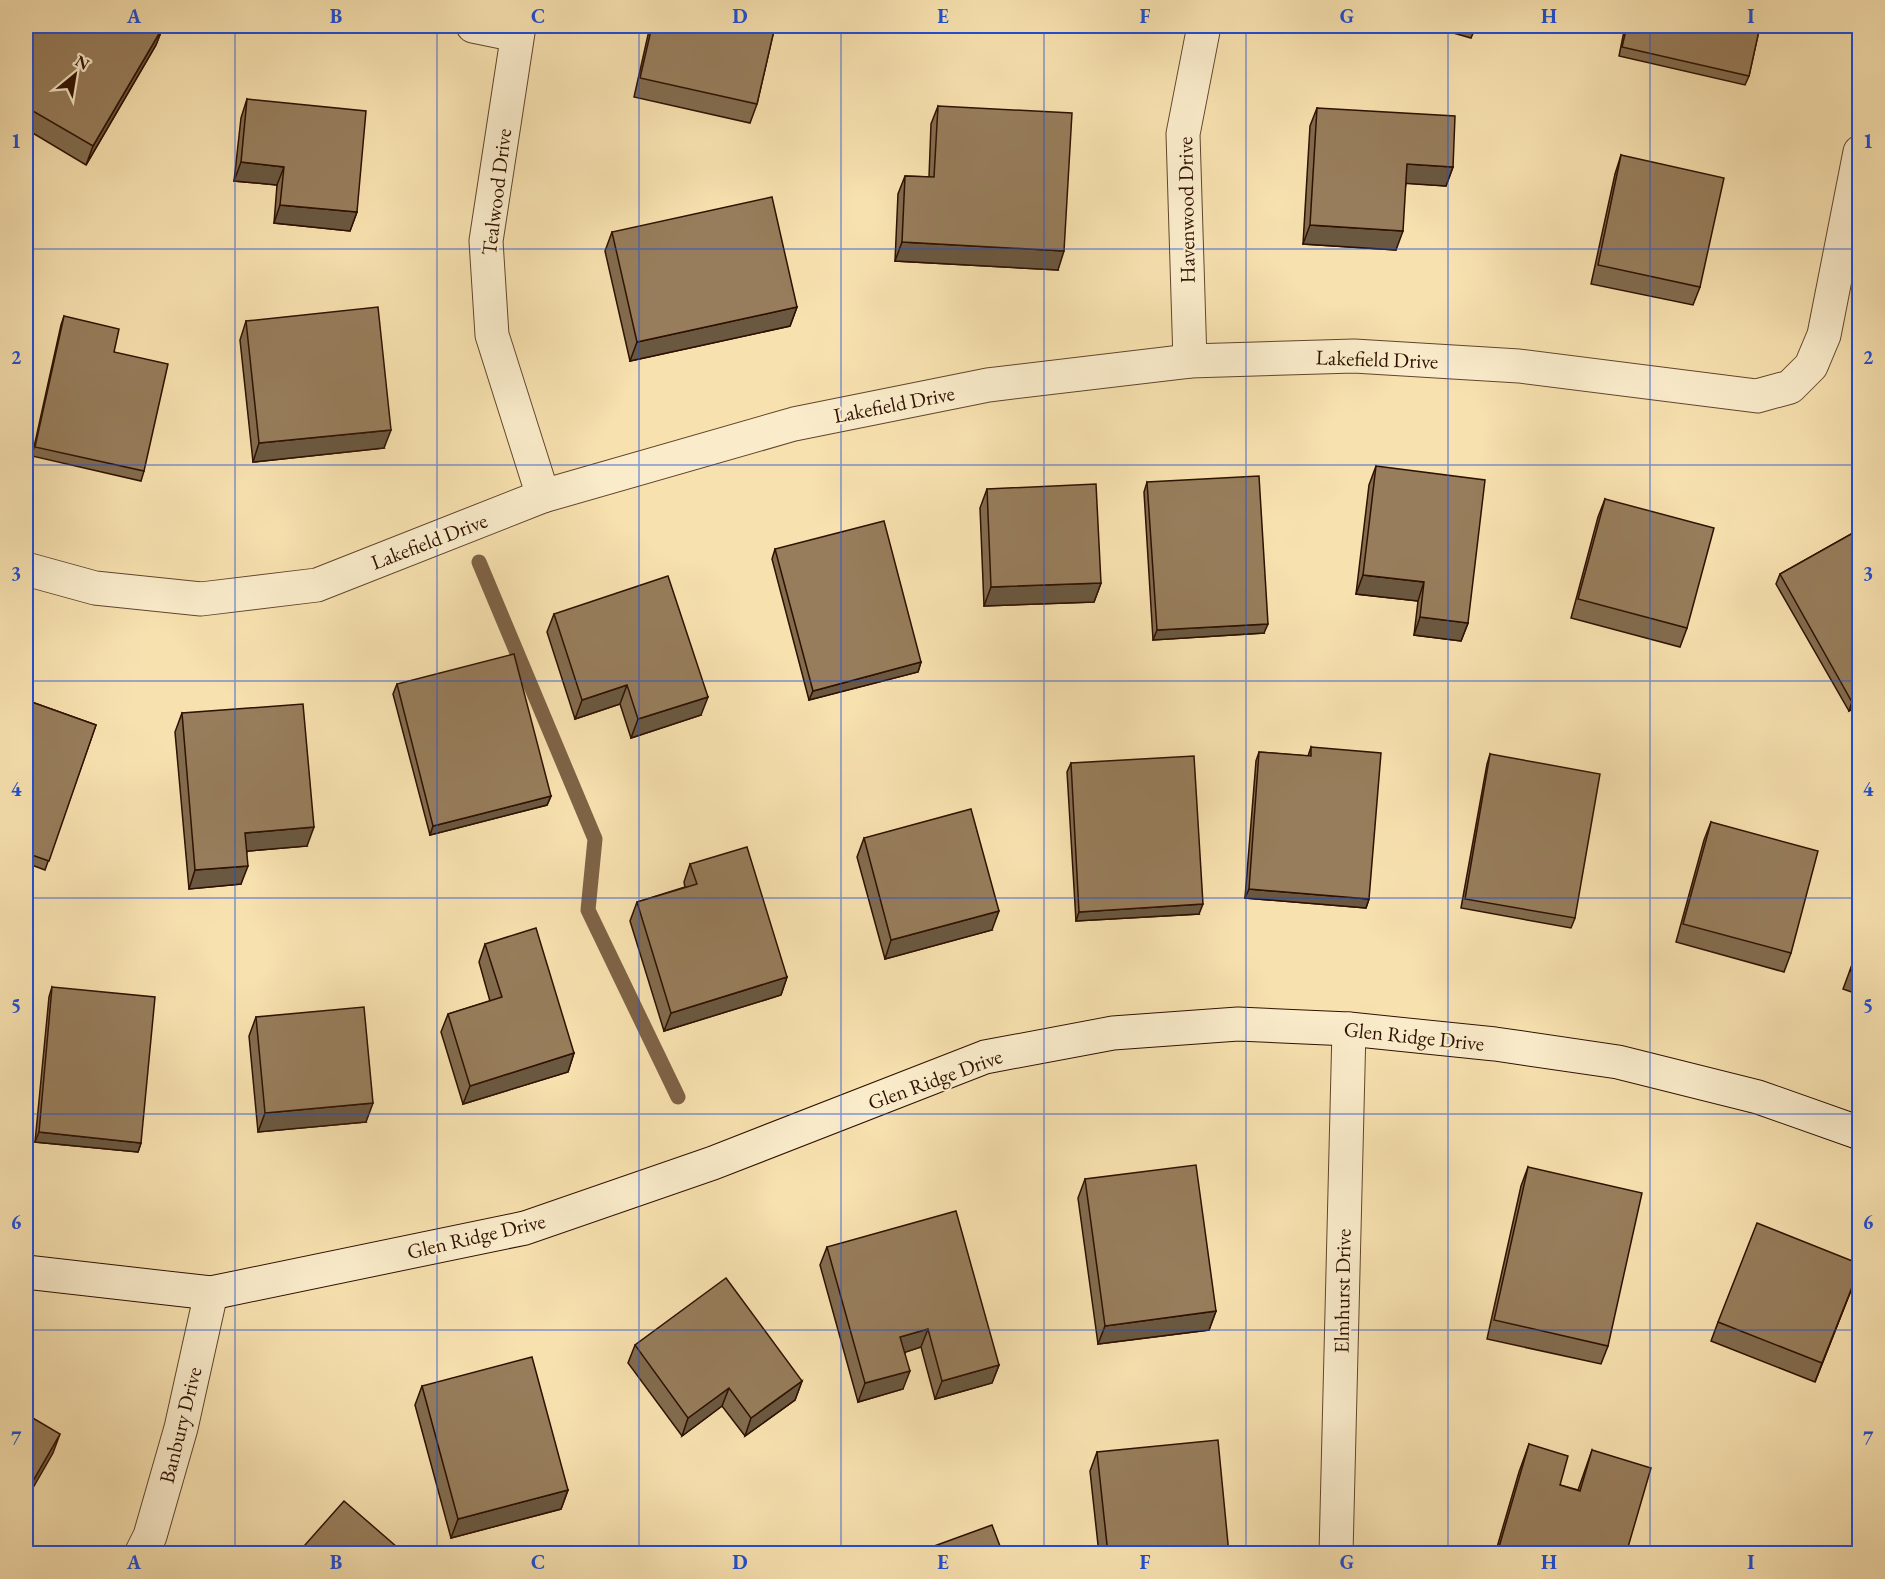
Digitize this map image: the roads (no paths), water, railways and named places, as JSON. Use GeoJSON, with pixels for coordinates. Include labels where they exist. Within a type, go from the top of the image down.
{"type":"FeatureCollection","features":[{"type":"Feature","properties":{"kind":"street"},"geometry":{"type":"LineString","coordinates":[[474,26],[518,30]]}},
{"type":"Feature","properties":{"kind":"street","name":"Havenwood Drive"},"geometry":{"type":"LineString","coordinates":[[1190,361],[1183,134],[1204,26]]}},
{"type":"Feature","properties":{"kind":"street","name":"Tealwood Drive"},"geometry":{"type":"LineString","coordinates":[[518,30],[486,241],[492,335],[543,496]]}},
{"type":"Feature","properties":{"kind":"street","name":"Lakefield Drive"},"geometry":{"type":"LineString","coordinates":[[26,569],[95,588],[201,599],[317,585],[543,496],[794,423],[988,385],[1190,361],[1354,356],[1520,366],[1757,396],[1790,387],[1811,366],[1824,335],[1860,152]]}},
{"type":"Feature","properties":{"kind":"street","name":"Glen Ridge Drive"},"geometry":{"type":"LineString","coordinates":[[26,1272],[211,1293],[525,1228],[713,1163],[985,1058],[1124,1032],[1238,1024],[1349,1029],[1495,1044],[1618,1062],[1758,1097],[1860,1133]]}},
{"type":"Feature","properties":{"kind":"street","name":"Elmhurst Drive"},"geometry":{"type":"LineString","coordinates":[[1336,1554],[1349,1029]]}},
{"type":"Feature","properties":{"kind":"street","name":"Banbury Drive"},"geometry":{"type":"LineString","coordinates":[[141,1554],[150,1536],[181,1428],[211,1293]]}},
{"type":"Feature","properties":{"kind":"waterway"},"geometry":{"type":"LineString","coordinates":[[479,562],[595,839],[588,910],[678,1097]]}}]}
